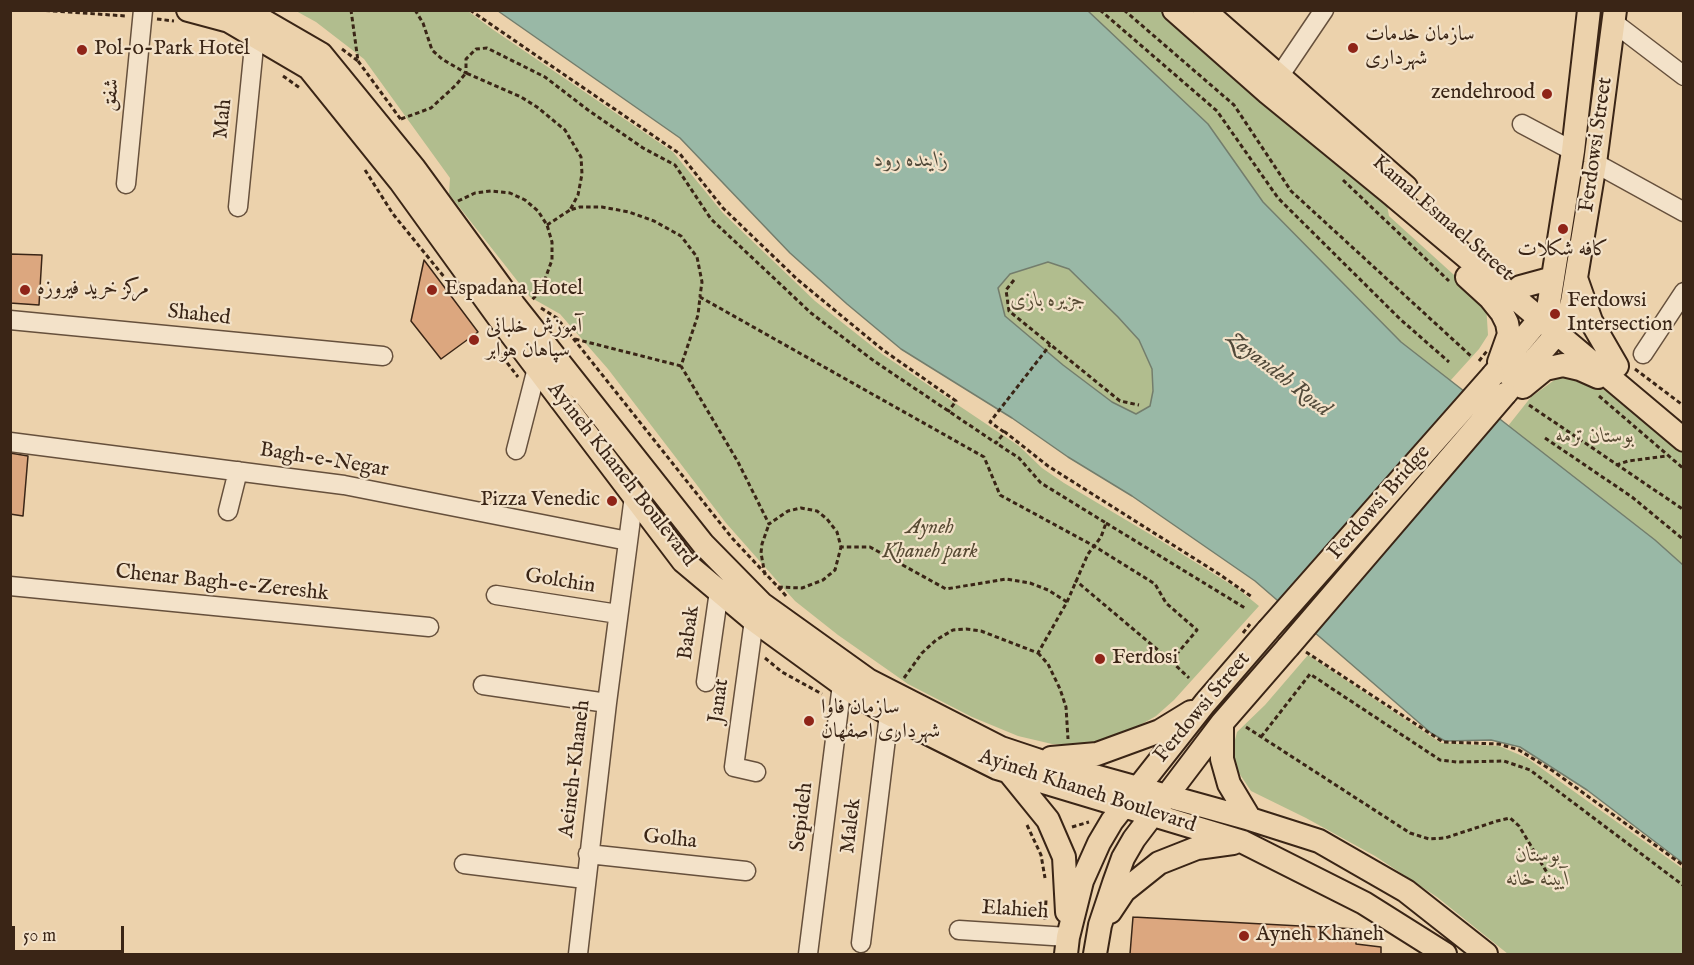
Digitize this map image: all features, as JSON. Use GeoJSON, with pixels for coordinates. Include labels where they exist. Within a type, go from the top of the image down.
{"type":"FeatureCollection","features":[{"type":"Feature","properties":{"kind":"main road","name":"Ayineh Khaneh Boulevard"},"geometry":{"type":"LineString","coordinates":[[188,10],[229,21],[309,68],[400,181],[537,368],[683,561],[754,620],[842,684],[889,714],[996,768],[1243,842],[1376,910],[1446,954]]}},
{"type":"Feature","properties":{"kind":"main road","name":"Ayineh Khaneh Boulevard"},"geometry":{"type":"LineString","coordinates":[[245,10],[321,54],[414,168],[514,305],[703,544],[762,604],[867,680],[1001,748],[1037,760],[1138,786],[1319,841],[1406,891],[1486,954]]}},
{"type":"Feature","properties":{"kind":"main road","name":"Kamal Esmael Street"},"geometry":{"type":"LineString","coordinates":[[1174,10],[1274,85],[1520,287],[1552,322]]}},
{"type":"Feature","properties":{"kind":"main road","name":"Kamal Esmael Street"},"geometry":{"type":"LineString","coordinates":[[1204,10],[1274,85],[1389,192],[1552,322]]}},
{"type":"Feature","properties":{"kind":"main road"},"geometry":{"type":"LineString","coordinates":[[1505,394],[1552,322],[1554,278],[1589,10]]}},
{"type":"Feature","properties":{"kind":"main road","name":"Ferdowsi Street"},"geometry":{"type":"LineString","coordinates":[[1552,322],[1577,279],[1614,16]]}},
{"type":"Feature","properties":{"kind":"main road"},"geometry":{"type":"LineString","coordinates":[[1389,192],[1394,214],[1474,283],[1502,313],[1509,334],[1493,375]]}},
{"type":"Feature","properties":{"kind":"main road"},"geometry":{"type":"LineString","coordinates":[[1520,287],[1554,278]]}},
{"type":"Feature","properties":{"kind":"main road"},"geometry":{"type":"LineString","coordinates":[[1577,279],[1591,321],[1628,369],[1676,448]]}},
{"type":"Feature","properties":{"kind":"main road"},"geometry":{"type":"LineString","coordinates":[[1493,375],[1552,322]]}},
{"type":"Feature","properties":{"kind":"main road"},"geometry":{"type":"LineString","coordinates":[[1552,322],[1628,369],[1683,423]]}},
{"type":"Feature","properties":{"kind":"main road"},"geometry":{"type":"LineString","coordinates":[[1505,394],[1522,387],[1545,369],[1563,365],[1580,369],[1628,369]]}},
{"type":"Feature","properties":{"kind":"main road","name":"Ferdowsi Bridge"},"geometry":{"type":"LineString","coordinates":[[1268,630],[1493,375]]}},
{"type":"Feature","properties":{"kind":"main road","name":"Ferdowsi Bridge"},"geometry":{"type":"LineString","coordinates":[[1297,649],[1505,394]]}},
{"type":"Feature","properties":{"kind":"main road","name":"Ferdowsi Street"},"geometry":{"type":"LineString","coordinates":[[1067,946],[1087,869],[1099,843],[1138,786],[1268,630]]}},
{"type":"Feature","properties":{"kind":"main road","name":"Ferdowsi Street"},"geometry":{"type":"LineString","coordinates":[[1095,954],[1100,925],[1123,858],[1134,839],[1222,723],[1297,649]]}},
{"type":"Feature","properties":{"kind":"main road"},"geometry":{"type":"LineString","coordinates":[[1037,760],[1097,754],[1160,731],[1206,703]]}},
{"type":"Feature","properties":{"kind":"main road"},"geometry":{"type":"LineString","coordinates":[[1222,723],[1222,759],[1229,784],[1250,819]]}},
{"type":"Feature","properties":{"kind":"main road"},"geometry":{"type":"LineString","coordinates":[[1009,772],[1048,820],[1064,857],[1067,946]]}},
{"type":"Feature","properties":{"kind":"main road"},"geometry":{"type":"LineString","coordinates":[[1100,925],[1124,891],[1159,863],[1197,848],[1243,842]]}},
{"type":"Feature","properties":{"kind":"main road"},"geometry":{"type":"LineString","coordinates":[[1376,910],[1377,893],[1385,884],[1391,882]]}},
{"type":"Feature","properties":{"kind":"street","name":"شفق"},"geometry":{"type":"LineString","coordinates":[[126,184],[143,10]]}},
{"type":"Feature","properties":{"kind":"street"},"geometry":{"type":"LineString","coordinates":[[1274,85],[1324,10]]}},
{"type":"Feature","properties":{"kind":"street"},"geometry":{"type":"LineString","coordinates":[[1614,16],[1683,76]]}},
{"type":"Feature","properties":{"kind":"street","name":"Mah"},"geometry":{"type":"LineString","coordinates":[[238,207],[255,36]]}},
{"type":"Feature","properties":{"kind":"street"},"geometry":{"type":"LineString","coordinates":[[1522,124],[1572,151]]}},
{"type":"Feature","properties":{"kind":"street"},"geometry":{"type":"LineString","coordinates":[[1595,163],[1683,212]]}},
{"type":"Feature","properties":{"kind":"street"},"geometry":{"type":"LineString","coordinates":[[1628,369],[1683,292]]}},
{"type":"Feature","properties":{"kind":"street","name":"Shahed"},"geometry":{"type":"LineString","coordinates":[[10,320],[382,356]]}},
{"type":"Feature","properties":{"kind":"street"},"geometry":{"type":"LineString","coordinates":[[516,450],[537,368]]}},
{"type":"Feature","properties":{"kind":"street","name":"Bagh-e-Negar"},"geometry":{"type":"LineString","coordinates":[[10,442],[344,485],[628,541]]}},
{"type":"Feature","properties":{"kind":"street"},"geometry":{"type":"LineString","coordinates":[[228,511],[238,471]]}},
{"type":"Feature","properties":{"kind":"street","name":"Aeineh-Khaneh"},"geometry":{"type":"LineString","coordinates":[[578,954],[588,854],[634,496]]}},
{"type":"Feature","properties":{"kind":"street","name":"Chenar Bagh-e-Zereshk"},"geometry":{"type":"LineString","coordinates":[[10,586],[429,627]]}},
{"type":"Feature","properties":{"kind":"street","name":"Babak"},"geometry":{"type":"LineString","coordinates":[[706,682],[719,591]]}},
{"type":"Feature","properties":{"kind":"street","name":"Golchin"},"geometry":{"type":"LineString","coordinates":[[496,595],[618,614]]}},
{"type":"Feature","properties":{"kind":"street","name":"Janat"},"geometry":{"type":"LineString","coordinates":[[754,620],[734,767],[756,772]]}},
{"type":"Feature","properties":{"kind":"street","name":"Sepideh"},"geometry":{"type":"LineString","coordinates":[[808,954],[842,684]]}},
{"type":"Feature","properties":{"kind":"street"},"geometry":{"type":"LineString","coordinates":[[483,686],[607,704]]}},
{"type":"Feature","properties":{"kind":"street","name":"Malek"},"geometry":{"type":"LineString","coordinates":[[861,943],[889,714]]}},
{"type":"Feature","properties":{"kind":"street","name":"Golha"},"geometry":{"type":"LineString","coordinates":[[588,854],[746,871]]}},
{"type":"Feature","properties":{"kind":"street"},"geometry":{"type":"LineString","coordinates":[[464,864],[585,879]]}},
{"type":"Feature","properties":{"kind":"street","name":"Elahieh"},"geometry":{"type":"LineString","coordinates":[[959,930],[1067,946]]}},
{"type":"Feature","properties":{"kind":"path"},"geometry":{"type":"LineString","coordinates":[[341,48],[358,61],[351,10]]}},
{"type":"Feature","properties":{"kind":"path"},"geometry":{"type":"LineString","coordinates":[[415,10],[423,23],[432,50],[442,59],[466,73],[521,97],[565,130],[581,157],[582,174],[579,195],[570,210]]}},
{"type":"Feature","properties":{"kind":"path"},"geometry":{"type":"LineString","coordinates":[[470,10],[680,154],[723,208],[798,280],[883,350],[956,401],[948,412]]}},
{"type":"Feature","properties":{"kind":"path"},"geometry":{"type":"LineString","coordinates":[[1100,10],[1217,111],[1278,198],[1400,319],[1449,362]]}},
{"type":"Feature","properties":{"kind":"path"},"geometry":{"type":"LineString","coordinates":[[1124,10],[1234,105],[1291,191],[1472,357]]}},
{"type":"Feature","properties":{"kind":"path"},"geometry":{"type":"LineString","coordinates":[[400,119],[431,108],[456,85],[466,73],[466,59],[476,49],[487,48],[545,77],[643,148],[675,165],[711,219],[812,313],[874,362],[1019,458],[1041,483],[1245,608]]}},
{"type":"Feature","properties":{"kind":"path"},"geometry":{"type":"LineString","coordinates":[[1342,180],[1453,284]]}},
{"type":"Feature","properties":{"kind":"path"},"geometry":{"type":"LineString","coordinates":[[456,202],[475,193],[490,191],[510,193],[525,200],[538,211],[547,225],[552,242],[552,260],[541,290],[531,302]]}},
{"type":"Feature","properties":{"kind":"path"},"geometry":{"type":"LineString","coordinates":[[547,225],[570,210],[591,207],[629,212],[654,221],[681,236],[696,257],[702,282],[698,315],[681,366]]}},
{"type":"Feature","properties":{"kind":"path"},"geometry":{"type":"LineString","coordinates":[[1014,280],[1006,290],[1009,311],[1120,401],[1139,405]]}},
{"type":"Feature","properties":{"kind":"path"},"geometry":{"type":"LineString","coordinates":[[700,297],[984,457],[999,495],[1094,546],[1155,584],[1166,603],[1197,630],[1171,661]]}},
{"type":"Feature","properties":{"kind":"path"},"geometry":{"type":"LineString","coordinates":[[540,307],[558,318],[732,538],[792,604]]}},
{"type":"Feature","properties":{"kind":"path"},"geometry":{"type":"LineString","coordinates":[[574,338],[681,366],[738,462],[769,524]]}},
{"type":"Feature","properties":{"kind":"path"},"geometry":{"type":"LineString","coordinates":[[1487,351],[1491,341]]}},
{"type":"Feature","properties":{"kind":"path"},"geometry":{"type":"LineString","coordinates":[[1050,345],[990,422],[1048,466],[1252,597]]}},
{"type":"Feature","properties":{"kind":"path"},"geometry":{"type":"LineString","coordinates":[[1628,369],[1683,406]]}},
{"type":"Feature","properties":{"kind":"path"},"geometry":{"type":"LineString","coordinates":[[1598,396],[1676,448],[1683,469]]}},
{"type":"Feature","properties":{"kind":"path"},"geometry":{"type":"LineString","coordinates":[[1526,403],[1683,510]]}},
{"type":"Feature","properties":{"kind":"path"},"geometry":{"type":"LineString","coordinates":[[996,443],[1005,432]]}},
{"type":"Feature","properties":{"kind":"path"},"geometry":{"type":"LineString","coordinates":[[1545,438],[1632,497],[1683,540]]}},
{"type":"Feature","properties":{"kind":"path"},"geometry":{"type":"LineString","coordinates":[[1616,465],[1676,448]]}},
{"type":"Feature","properties":{"kind":"path"},"geometry":{"type":"LineString","coordinates":[[766,575],[761,553],[769,524],[788,511],[801,508],[817,511],[828,519],[837,532],[841,547],[835,570],[823,580],[802,588],[778,587]]}},
{"type":"Feature","properties":{"kind":"path"},"geometry":{"type":"LineString","coordinates":[[1038,653],[1067,602],[1075,580],[1101,537],[1106,523]]}},
{"type":"Feature","properties":{"kind":"path"},"geometry":{"type":"LineString","coordinates":[[841,547],[870,547],[946,589],[1006,579],[1030,583],[1048,590],[1067,602]]}},
{"type":"Feature","properties":{"kind":"path"},"geometry":{"type":"LineString","coordinates":[[1075,580],[1189,678]]}},
{"type":"Feature","properties":{"kind":"path"},"geometry":{"type":"LineString","coordinates":[[901,682],[922,653],[936,640],[953,630],[981,631],[1038,653],[1055,676],[1066,707],[1067,750]]}},
{"type":"Feature","properties":{"kind":"path"},"geometry":{"type":"LineString","coordinates":[[1297,649],[1443,742],[1499,744],[1519,750],[1553,771],[1683,866]]}},
{"type":"Feature","properties":{"kind":"path"},"geometry":{"type":"LineString","coordinates":[[1261,737],[1310,674],[1440,760],[1504,761],[1530,770],[1683,886]]}},
{"type":"Feature","properties":{"kind":"path"},"geometry":{"type":"LineString","coordinates":[[1246,727],[1410,833],[1429,840],[1445,838],[1510,818],[1519,826],[1555,886]]}},
{"type":"Feature","properties":{"kind":"green space","name":"Ayneh Khaneh park"},"geometry":{"type":"Polygon","coordinates":[[[296,11],[468,11],[673,152],[723,213],[815,301],[882,354],[1019,446],[1042,468],[1064,483],[1238,589],[1259,606],[1174,700],[1156,716],[1126,733],[1105,740],[1082,745],[1052,744],[1018,736],[972,717],[908,684],[838,635],[795,601],[726,523],[608,369],[560,314],[530,297],[449,194],[450,178],[364,59],[316,22],[296,11]]]}},
{"type":"Feature","properties":{"kind":"green space"},"geometry":{"type":"Polygon","coordinates":[[[1077,11],[1169,11],[1385,194],[1389,216],[1486,304],[1488,335],[1479,349],[1450,381],[1401,342],[1263,202],[1208,124],[1077,11]]]}},
{"type":"Feature","properties":{"kind":"green space","name":"جزیره بازی"},"geometry":{"type":"Polygon","coordinates":[[[1048,262],[1069,269],[1139,340],[1152,369],[1153,391],[1150,406],[1136,414],[1112,402],[1063,365],[1005,316],[998,288],[1010,274],[1048,262]]]}},
{"type":"Feature","properties":{"kind":"green space","name":"بوستان ترمه"},"geometry":{"type":"Polygon","coordinates":[[[1560,376],[1608,391],[1683,453],[1683,565],[1655,540],[1508,426],[1531,397],[1560,376]]]}},
{"type":"Feature","properties":{"kind":"green space","name":"بوستان آیینه خانه"},"geometry":{"type":"Polygon","coordinates":[[[1308,655],[1441,743],[1499,746],[1527,758],[1683,869],[1683,954],[1508,954],[1437,897],[1375,856],[1251,791],[1237,770],[1232,752],[1237,732],[1265,705],[1308,655]]]}},
{"type":"Feature","properties":{"kind":"water","name":"زاینده رود"},"geometry":{"type":"Polygon","coordinates":[[[498,11],[1088,11],[1208,124],[1263,202],[1401,342],[1655,540],[1683,565],[1683,863],[1587,790],[1520,747],[1491,740],[1445,741],[1431,733],[1255,581],[1132,496],[901,349],[790,253],[680,138],[498,11]],[[1048,262],[1010,274],[998,288],[1005,316],[1063,365],[1112,402],[1136,414],[1150,406],[1153,391],[1152,369],[1139,340],[1069,269],[1048,262]]]}},
{"type":"Feature","properties":{"kind":"building","name":"مرکز خرید فیروزه"},"geometry":{"type":"Polygon","coordinates":[[[10,254],[42,255],[39,305],[10,303],[10,254]]]}},
{"type":"Feature","properties":{"kind":"building","name":"Espadana Hotel"},"geometry":{"type":"Polygon","coordinates":[[[424,260],[478,332],[441,359],[411,321],[424,260]]]}},
{"type":"Feature","properties":{"kind":"building"},"geometry":{"type":"Polygon","coordinates":[[[10,453],[28,456],[23,516],[10,514],[10,453]]]}},
{"type":"Feature","properties":{"kind":"building","name":"Ayneh Khaneh"},"geometry":{"type":"Polygon","coordinates":[[[1133,917],[1356,929],[1356,944],[1381,947],[1381,954],[1130,954],[1133,917]]]}},
{"type":"Feature","properties":{"kind":"place","name":"سازمان خدمات شهرداری"},"geometry":{"type":"Point","coordinates":[1353,48]}},
{"type":"Feature","properties":{"kind":"place","name":"Pol-o-Park Hotel"},"geometry":{"type":"Point","coordinates":[82,50]}},
{"type":"Feature","properties":{"kind":"place","name":"zendehrood"},"geometry":{"type":"Point","coordinates":[1547,94]}},
{"type":"Feature","properties":{"kind":"place","name":"کافه شکلات"},"geometry":{"type":"Point","coordinates":[1563,229]}},
{"type":"Feature","properties":{"kind":"place","name":"مرکز خرید فیروزه"},"geometry":{"type":"Point","coordinates":[25,290]}},
{"type":"Feature","properties":{"kind":"place","name":"Espadana Hotel"},"geometry":{"type":"Point","coordinates":[432,290]}},
{"type":"Feature","properties":{"kind":"place","name":"Ferdowsi Intersection"},"geometry":{"type":"Point","coordinates":[1555,314]}},
{"type":"Feature","properties":{"kind":"place","name":"آموزش خلبانی سپاهان هوابر"},"geometry":{"type":"Point","coordinates":[474,340]}},
{"type":"Feature","properties":{"kind":"place","name":"Pizza Venedic"},"geometry":{"type":"Point","coordinates":[612,501]}},
{"type":"Feature","properties":{"kind":"place","name":"Ferdosi"},"geometry":{"type":"Point","coordinates":[1100,659]}},
{"type":"Feature","properties":{"kind":"place","name":"سازمان فاوا شهرداری اصفهان"},"geometry":{"type":"Point","coordinates":[809,721]}},
{"type":"Feature","properties":{"kind":"place","name":"Ayneh Khaneh"},"geometry":{"type":"Point","coordinates":[1244,936]}},
{"type":"Feature","properties":{"kind":"water label","name":"Zayandeh Roud"},"geometry":{"type":"Point","coordinates":[1278,375]}}]}
